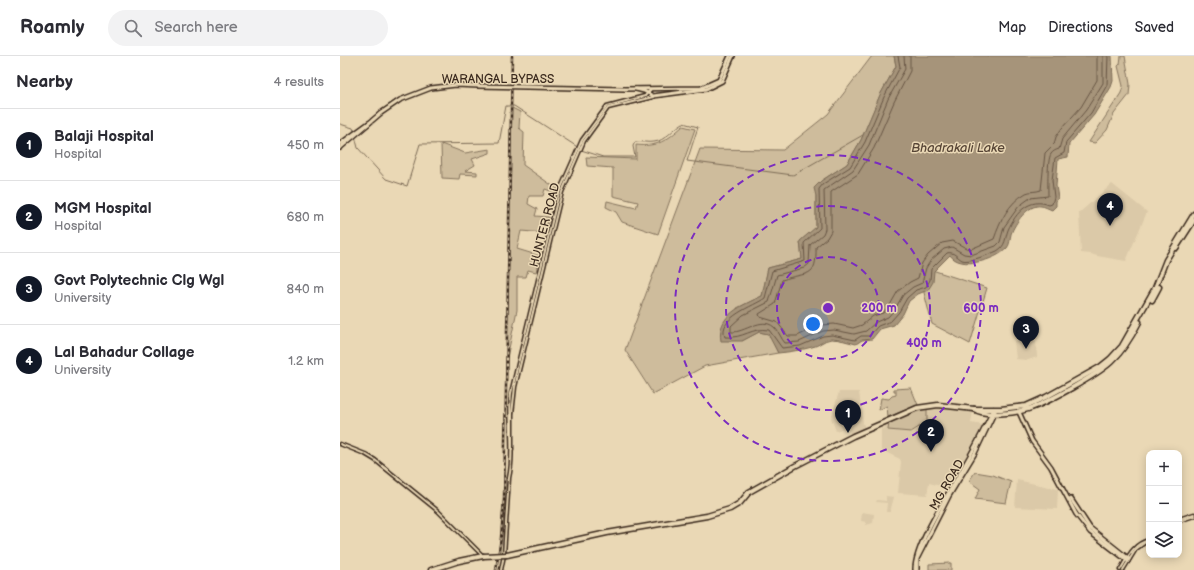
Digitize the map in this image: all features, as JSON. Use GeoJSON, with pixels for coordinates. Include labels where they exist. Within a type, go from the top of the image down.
{"type":"FeatureCollection","features":[{"type":"Feature","properties":{"kind":"highway"},"geometry":{"type":"LineString","coordinates":[[994,411],[1026,406],[1086,377],[1110,359],[1122,346],[1155,288],[1166,260],[1194,214]]}},
{"type":"Feature","properties":{"kind":"highway"},"geometry":{"type":"LineString","coordinates":[[431,570],[459,561],[483,556],[521,553],[607,533],[681,522],[730,509],[740,503],[749,492],[795,466],[853,436],[917,408],[938,405],[1018,412],[1042,403],[1111,362],[1125,345],[1156,293],[1168,262],[1194,220]]}},
{"type":"Feature","properties":{"kind":"main road","name":"HUNTER ROAD"},"geometry":{"type":"LineString","coordinates":[[652,88],[701,88],[714,84],[722,77],[732,56]]}},
{"type":"Feature","properties":{"kind":"main road","name":"HUNTER ROAD"},"geometry":{"type":"LineString","coordinates":[[654,96],[702,91],[718,84],[726,75],[732,56]]}},
{"type":"Feature","properties":{"kind":"main road","name":"WARANGAL BYPASS"},"geometry":{"type":"LineString","coordinates":[[340,144],[353,136],[400,100],[431,88],[456,85],[624,89],[652,88]]}},
{"type":"Feature","properties":{"kind":"main road","name":"WARANGAL BYPASS"},"geometry":{"type":"LineString","coordinates":[[634,88],[654,96]]}},
{"type":"Feature","properties":{"kind":"main road"},"geometry":{"type":"LineString","coordinates":[[664,88],[665,94]]}},
{"type":"Feature","properties":{"kind":"main road","name":"WARANGAL BYPASS"},"geometry":{"type":"LineString","coordinates":[[340,148],[353,136]]}},
{"type":"Feature","properties":{"kind":"main road","name":"MG ROAD"},"geometry":{"type":"LineString","coordinates":[[916,570],[914,562],[935,517],[994,411]]}},
{"type":"Feature","properties":{"kind":"main road"},"geometry":{"type":"LineString","coordinates":[[1018,412],[1032,441],[1067,494],[1076,514],[1088,529],[1128,560]]}},
{"type":"Feature","properties":{"kind":"street"},"geometry":{"type":"LineString","coordinates":[[648,93],[652,88]]}},
{"type":"Feature","properties":{"kind":"street","name":"HUNTER ROAD"},"geometry":{"type":"LineString","coordinates":[[501,570],[504,555],[512,465],[510,413],[512,387],[559,192],[583,141],[607,106],[644,96],[648,93]]}},
{"type":"Feature","properties":{"kind":"street","name":"HUNTER ROAD"},"geometry":{"type":"LineString","coordinates":[[583,141],[608,108],[654,96]]}},
{"type":"Feature","properties":{"kind":"street"},"geometry":{"type":"LineString","coordinates":[[340,444],[371,457],[446,518],[483,556]]}},
{"type":"Feature","properties":{"kind":"street"},"geometry":{"type":"LineString","coordinates":[[1182,519],[1194,515]]}},
{"type":"Feature","properties":{"kind":"street"},"geometry":{"type":"LineString","coordinates":[[1121,570],[1138,544],[1146,541]]}},
{"type":"Feature","properties":{"kind":"shaded area"},"geometry":{"type":"Polygon","coordinates":[[[872,56],[894,56],[896,66],[880,95],[861,140],[847,164],[821,181],[816,196],[816,228],[800,241],[802,259],[768,268],[762,296],[737,308],[742,341],[759,332],[769,334],[778,353],[705,366],[653,394],[625,350],[700,149],[783,150],[828,114],[872,56]]]}},
{"type":"Feature","properties":{"kind":"shaded area"},"geometry":{"type":"Polygon","coordinates":[[[1121,56],[1125,56],[1130,84],[1129,95],[1114,114],[1107,130],[1095,143],[1089,142],[1121,93],[1123,86],[1118,66],[1120,64],[1121,56]]]}},
{"type":"Feature","properties":{"kind":"shaded area"},"geometry":{"type":"Polygon","coordinates":[[[512,108],[520,112],[519,128],[524,132],[523,165],[557,189],[556,193],[545,189],[543,196],[529,196],[528,204],[537,209],[535,216],[549,217],[545,233],[521,231],[517,249],[540,256],[536,272],[528,270],[526,277],[517,277],[517,310],[507,358],[512,108]]]}},
{"type":"Feature","properties":{"kind":"shaded area"},"geometry":{"type":"Polygon","coordinates":[[[683,126],[695,129],[658,234],[622,222],[616,212],[606,207],[607,201],[636,208],[638,202],[613,196],[613,168],[587,166],[586,157],[636,159],[636,145],[650,145],[661,142],[672,136],[683,126]]]}},
{"type":"Feature","properties":{"kind":"shaded area"},"geometry":{"type":"Polygon","coordinates":[[[441,144],[465,153],[490,149],[490,153],[472,159],[475,165],[465,171],[477,172],[477,175],[460,174],[459,179],[442,178],[441,144]]]}},
{"type":"Feature","properties":{"kind":"shaded area"},"geometry":{"type":"Polygon","coordinates":[[[1112,184],[1147,212],[1126,261],[1081,253],[1079,213],[1112,184]]]}},
{"type":"Feature","properties":{"kind":"shaded area"},"geometry":{"type":"Polygon","coordinates":[[[917,265],[987,288],[970,344],[932,324],[917,265]]]}},
{"type":"Feature","properties":{"kind":"shaded area"},"geometry":{"type":"Polygon","coordinates":[[[1014,341],[1036,341],[1037,357],[1028,360],[1016,359],[1014,341]]]}},
{"type":"Feature","properties":{"kind":"shaded area"},"geometry":{"type":"Polygon","coordinates":[[[911,388],[918,405],[888,417],[887,406],[879,410],[881,398],[889,399],[896,395],[896,391],[894,391],[894,389],[911,388]]]}},
{"type":"Feature","properties":{"kind":"shaded area"},"geometry":{"type":"Polygon","coordinates":[[[839,392],[859,392],[865,428],[850,436],[849,426],[836,431],[831,418],[839,392]]]}},
{"type":"Feature","properties":{"kind":"shaded area"},"geometry":{"type":"Polygon","coordinates":[[[941,407],[973,411],[971,423],[984,425],[949,488],[929,483],[927,495],[898,493],[901,462],[900,459],[881,450],[881,428],[884,429],[885,426],[888,426],[888,430],[911,432],[927,423],[927,409],[941,407]]]}},
{"type":"Feature","properties":{"kind":"shaded area"},"geometry":{"type":"Polygon","coordinates":[[[920,409],[927,409],[927,422],[911,432],[888,430],[889,423],[920,409]]]}},
{"type":"Feature","properties":{"kind":"shaded area"},"geometry":{"type":"Polygon","coordinates":[[[975,472],[993,475],[1011,482],[1006,503],[975,499],[980,489],[969,481],[975,472]]]}},
{"type":"Feature","properties":{"kind":"shaded area"},"geometry":{"type":"Polygon","coordinates":[[[1017,480],[1058,489],[1057,509],[1015,507],[1017,480]]]}},
{"type":"Feature","properties":{"kind":"shaded area"},"geometry":{"type":"Polygon","coordinates":[[[886,496],[894,497],[890,512],[886,512],[887,503],[876,502],[877,500],[886,501],[886,496]]]}},
{"type":"Feature","properties":{"kind":"shaded area"},"geometry":{"type":"Polygon","coordinates":[[[862,512],[874,514],[873,523],[866,525],[866,522],[861,521],[862,512]]]}},
{"type":"Feature","properties":{"kind":"shaded area"},"geometry":{"type":"Polygon","coordinates":[[[951,563],[951,570],[929,570],[929,564],[951,563]]]}},
{"type":"Feature","properties":{"kind":"water","name":"Bhadrakali Lake"},"geometry":{"type":"Polygon","coordinates":[[[894,56],[1112,56],[1113,81],[1094,115],[1069,144],[1068,157],[1058,159],[1056,186],[1058,198],[1056,201],[1056,206],[1052,210],[1042,206],[1036,206],[1027,211],[1013,230],[1008,247],[1002,253],[994,257],[969,263],[955,260],[950,255],[934,271],[933,282],[928,290],[918,294],[909,301],[903,314],[894,325],[880,329],[872,339],[862,340],[856,344],[831,339],[814,346],[795,351],[778,353],[768,334],[759,332],[742,341],[721,341],[723,324],[732,312],[762,296],[768,268],[802,259],[800,241],[816,227],[816,196],[814,188],[821,181],[847,164],[861,140],[880,95],[896,66],[894,56]]]}},
{"type":"Feature","properties":{"kind":"waterway"},"geometry":{"type":"LineString","coordinates":[[355,136],[358,148],[386,179],[407,186],[420,144],[499,143],[506,106],[514,106],[579,148]]}},
{"type":"Feature","properties":{"kind":"waterway"},"geometry":{"type":"LineString","coordinates":[[581,150],[603,157],[635,157],[633,146],[635,142],[658,141],[683,123],[698,127],[687,161],[793,175],[863,135]]}},
{"type":"Feature","properties":{"kind":"waterway"},"geometry":{"type":"LineString","coordinates":[[340,124],[353,128],[355,133]]}},
{"type":"Feature","properties":{"kind":"railway"},"geometry":{"type":"LineString","coordinates":[[496,570],[501,538],[504,499],[512,56]]}},
{"type":"Feature","properties":{"kind":"place","name":"Lal Bahadur Collage"},"geometry":{"type":"Point","coordinates":[1110,226]}},
{"type":"Feature","properties":{"kind":"place","name":"Govt Polytechnic Clg Wgl"},"geometry":{"type":"Point","coordinates":[1026,349]}},
{"type":"Feature","properties":{"kind":"place","name":"Balaji Hospital"},"geometry":{"type":"Point","coordinates":[848,433]}},
{"type":"Feature","properties":{"kind":"place","name":"MGM Hospital"},"geometry":{"type":"Point","coordinates":[931,452]}}]}
